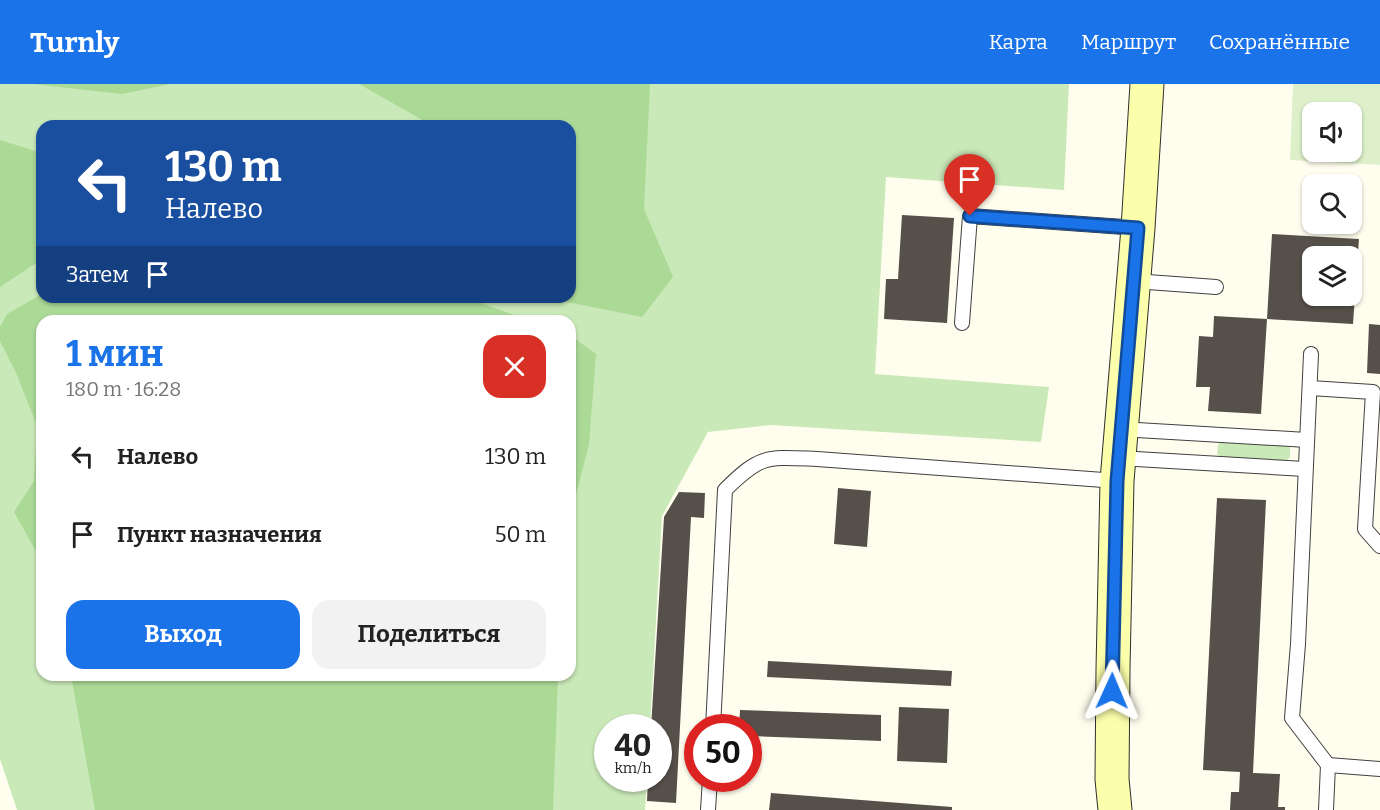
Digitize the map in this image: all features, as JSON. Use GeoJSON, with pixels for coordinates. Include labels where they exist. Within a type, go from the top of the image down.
{"type":"FeatureCollection","features":[{"type":"Feature","properties":{"kind":"main road"},"geometry":{"type":"LineString","coordinates":[[1115,810],[1112,779],[1112,680],[1118,456],[1134,280],[1147,84]]}},
{"type":"Feature","properties":{"kind":"lane"},"geometry":{"type":"LineString","coordinates":[[962,323],[970,216],[1138,228]]}},
{"type":"Feature","properties":{"kind":"lane"},"geometry":{"type":"LineString","coordinates":[[1134,280],[1216,287]]}},
{"type":"Feature","properties":{"kind":"lane"},"geometry":{"type":"LineString","coordinates":[[1311,354],[1298,644],[1292,718],[1328,765],[1326,810]]}},
{"type":"Feature","properties":{"kind":"lane"},"geometry":{"type":"LineString","coordinates":[[1310,388],[1373,392],[1365,529],[1380,546]]}},
{"type":"Feature","properties":{"kind":"lane"},"geometry":{"type":"LineString","coordinates":[[714,714],[725,490],[758,461],[778,458],[883,464],[1118,456],[1307,440]]}},
{"type":"Feature","properties":{"kind":"lane"},"geometry":{"type":"LineString","coordinates":[[1118,456],[1305,469]]}},
{"type":"Feature","properties":{"kind":"lane"},"geometry":{"type":"LineString","coordinates":[[1328,765],[1380,769]]}},
{"type":"Feature","properties":{"kind":"lane"},"geometry":{"type":"LineString","coordinates":[[708,810],[709,792]]}},
{"type":"Feature","properties":{"kind":"green space"},"geometry":{"type":"Polygon","coordinates":[[[0,84],[1069,84],[1064,190],[886,177],[875,374],[1049,387],[1041,442],[771,425],[708,432],[662,516],[651,714],[594,714],[594,792],[646,792],[645,810],[17,810],[0,759],[0,84]]]}},
{"type":"Feature","properties":{"kind":"green space"},"geometry":{"type":"Polygon","coordinates":[[[33,84],[171,84],[122,94],[33,84]]]}},
{"type":"Feature","properties":{"kind":"green space"},"geometry":{"type":"Polygon","coordinates":[[[359,84],[650,84],[644,209],[673,277],[642,317],[572,303],[576,303],[576,120],[422,120],[359,84]]]}},
{"type":"Feature","properties":{"kind":"green space"},"geometry":{"type":"Polygon","coordinates":[[[1293,84],[1380,84],[1380,165],[1326,162],[1362,162],[1362,102],[1302,102],[1302,161],[1290,160],[1293,84]]]}},
{"type":"Feature","properties":{"kind":"green space"},"geometry":{"type":"Polygon","coordinates":[[[0,140],[36,151],[36,263],[0,287],[0,140]]]}},
{"type":"Feature","properties":{"kind":"green space"},"geometry":{"type":"Polygon","coordinates":[[[36,297],[36,303],[481,303],[514,315],[36,315],[36,423],[17,375],[0,341],[0,327],[7,314],[36,297]]]}},
{"type":"Feature","properties":{"kind":"green space"},"geometry":{"type":"Polygon","coordinates":[[[576,339],[596,354],[589,445],[576,494],[576,339]]]}},
{"type":"Feature","properties":{"kind":"green space"},"geometry":{"type":"Polygon","coordinates":[[[1221,441],[1287,445],[1290,448],[1290,457],[1286,461],[1221,457],[1217,454],[1221,441]]]}},
{"type":"Feature","properties":{"kind":"green space"},"geometry":{"type":"Polygon","coordinates":[[[36,444],[36,551],[14,512],[34,481],[36,444]]]}},
{"type":"Feature","properties":{"kind":"green space"},"geometry":{"type":"Polygon","coordinates":[[[72,681],[558,681],[553,810],[95,810],[72,681]]]}},
{"type":"Feature","properties":{"kind":"building"},"geometry":{"type":"Polygon","coordinates":[[[902,215],[954,218],[947,323],[884,319],[886,279],[898,279],[902,215]]]}},
{"type":"Feature","properties":{"kind":"building"},"geometry":{"type":"Polygon","coordinates":[[[1272,234],[1359,239],[1359,246],[1302,246],[1302,306],[1354,306],[1353,324],[1267,319],[1272,234]]]}},
{"type":"Feature","properties":{"kind":"building"},"geometry":{"type":"Polygon","coordinates":[[[1214,316],[1267,319],[1261,414],[1208,411],[1210,387],[1196,387],[1199,336],[1213,337],[1214,316]]]}},
{"type":"Feature","properties":{"kind":"building"},"geometry":{"type":"Polygon","coordinates":[[[1369,324],[1380,325],[1380,374],[1367,373],[1369,324]]]}},
{"type":"Feature","properties":{"kind":"building"},"geometry":{"type":"Polygon","coordinates":[[[838,488],[871,491],[867,547],[834,544],[838,488]]]}},
{"type":"Feature","properties":{"kind":"building"},"geometry":{"type":"Polygon","coordinates":[[[679,492],[705,493],[704,518],[691,517],[676,803],[647,801],[647,792],[672,792],[672,714],[652,714],[664,517],[679,492]]]}},
{"type":"Feature","properties":{"kind":"building"},"geometry":{"type":"Polygon","coordinates":[[[1217,498],[1266,500],[1253,773],[1280,774],[1278,807],[1285,807],[1285,810],[1230,810],[1231,792],[1239,792],[1240,772],[1203,770],[1217,498]]]}},
{"type":"Feature","properties":{"kind":"building"},"geometry":{"type":"Polygon","coordinates":[[[768,661],[952,671],[951,686],[767,677],[768,661]]]}},
{"type":"Feature","properties":{"kind":"building"},"geometry":{"type":"Polygon","coordinates":[[[899,707],[949,709],[947,763],[897,761],[899,707]]]}},
{"type":"Feature","properties":{"kind":"building"},"geometry":{"type":"Polygon","coordinates":[[[740,710],[881,715],[881,741],[762,737],[762,714],[740,714],[740,710]]]}},
{"type":"Feature","properties":{"kind":"building"},"geometry":{"type":"Polygon","coordinates":[[[771,793],[952,807],[952,810],[769,810],[771,793]]]}},
{"type":"Feature","properties":{"kind":"route"},"geometry":{"type":"LineString","coordinates":[[970,216],[1138,228],[1117,481],[1112,691]]}}]}
